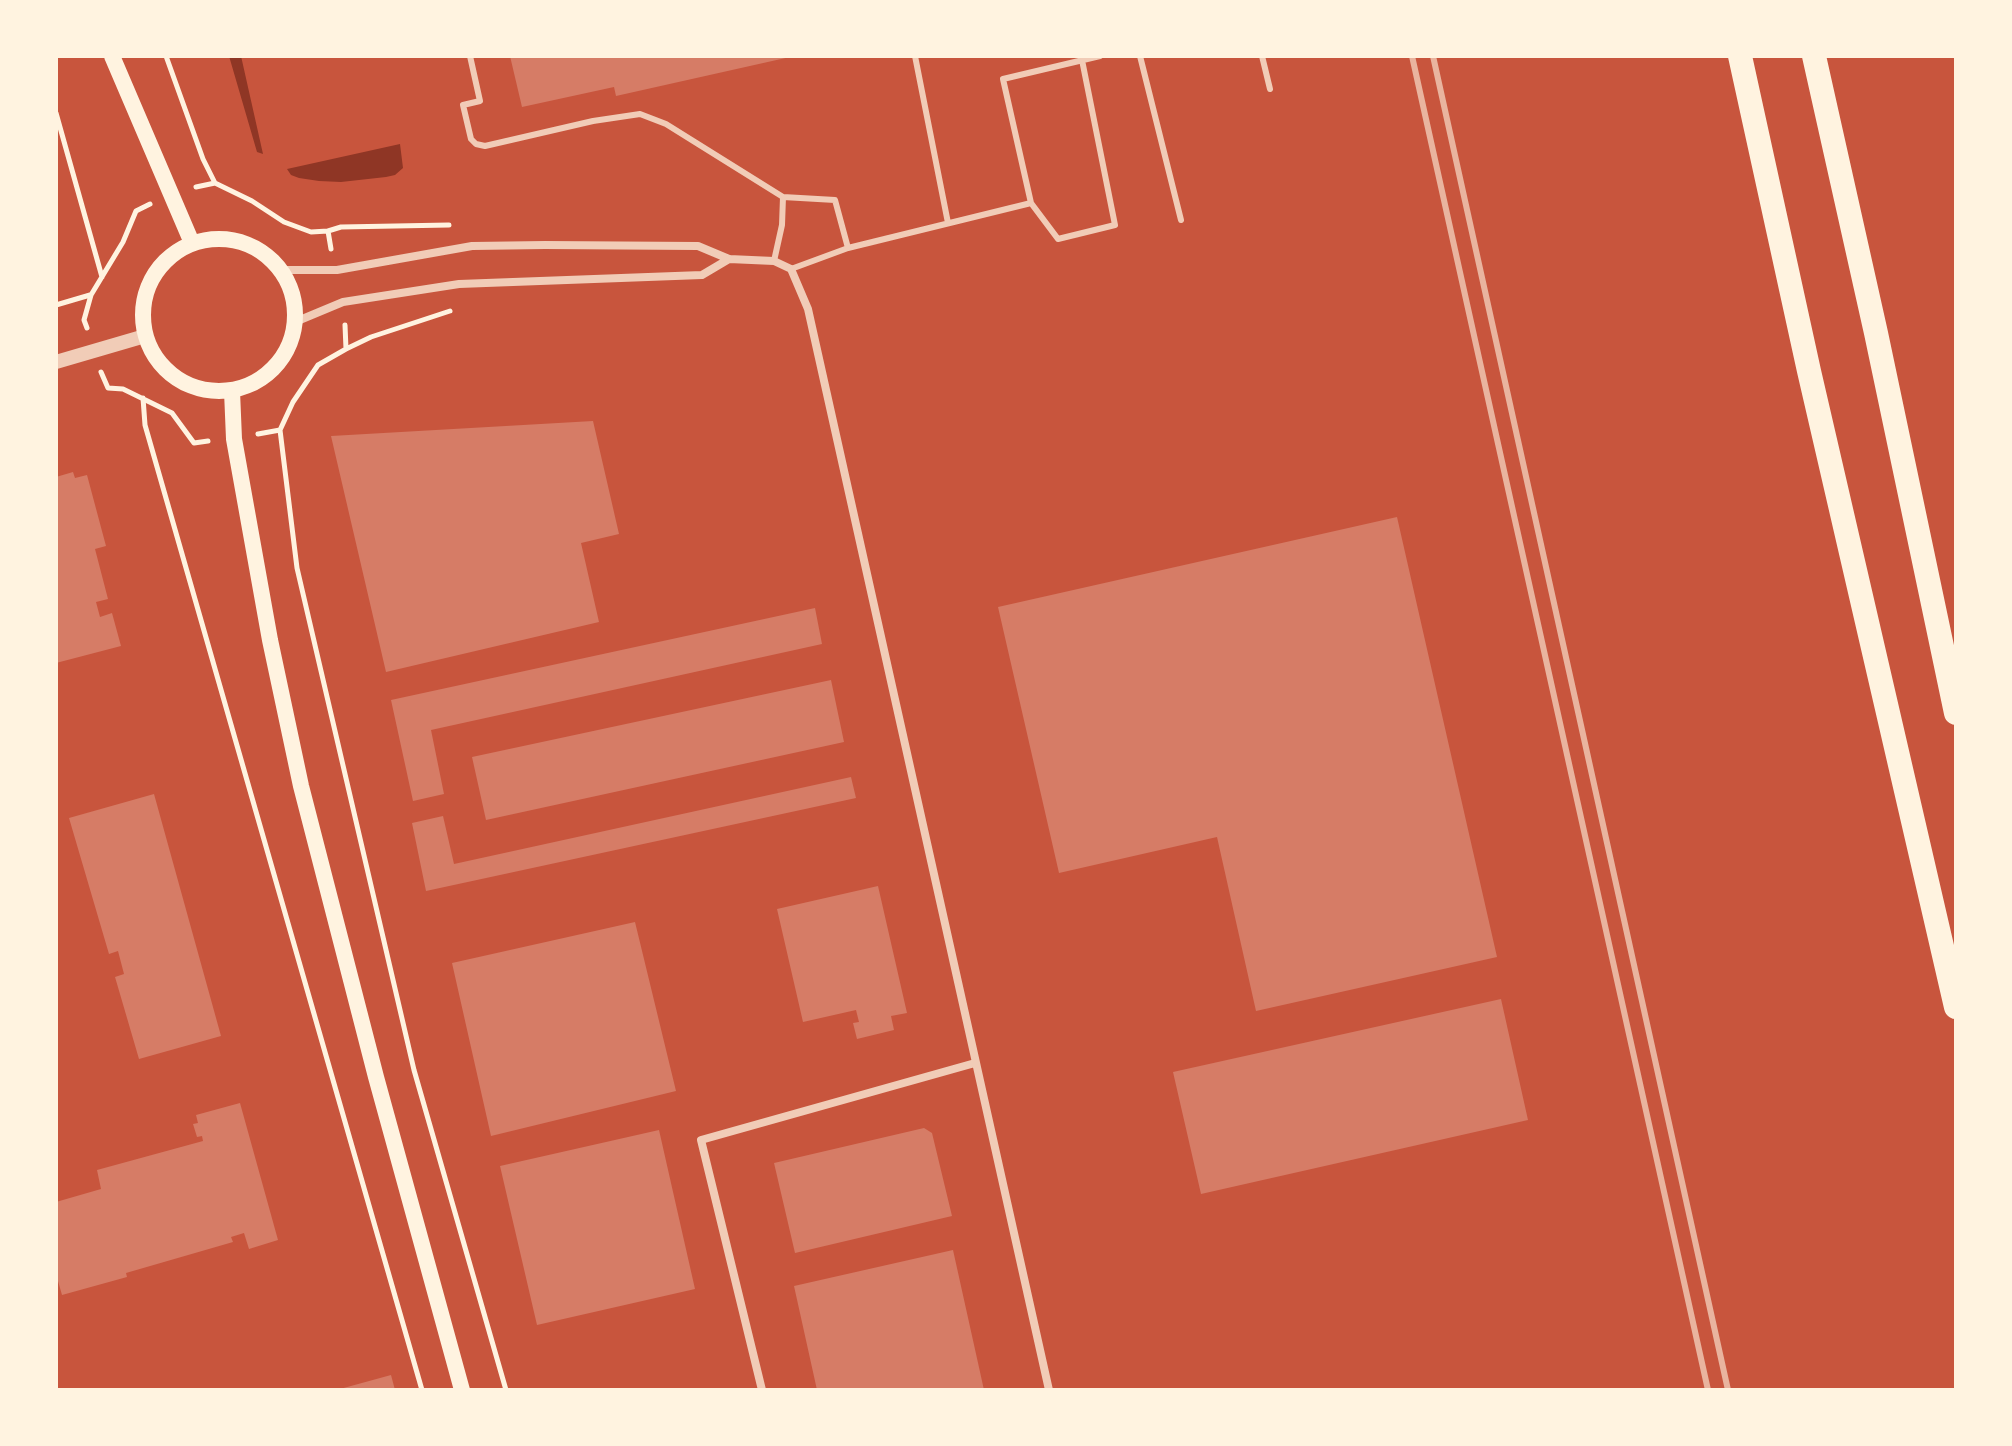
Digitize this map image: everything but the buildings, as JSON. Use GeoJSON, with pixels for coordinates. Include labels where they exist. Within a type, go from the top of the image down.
{"type":"FeatureCollection","features":[{"type":"Feature","properties":{"kind":"highway"},"geometry":{"type":"LineString","coordinates":[[1740,56],[1956,1007]]}},
{"type":"Feature","properties":{"kind":"highway"},"geometry":{"type":"LineString","coordinates":[[1814,56],[1956,713]]}},
{"type":"Feature","properties":{"kind":"main road"},"geometry":{"type":"LineString","coordinates":[[112,56],[192,243]]}},
{"type":"Feature","properties":{"kind":"main road"},"geometry":{"type":"LineString","coordinates":[[221,238],[235,240],[267,255],[281,270],[293,296],[295,322],[290,343],[276,365],[256,382],[232,391],[207,391],[179,381],[156,359],[145,336],[142,318],[144,298],[153,276],[168,258],[192,243],[221,238]]}},
{"type":"Feature","properties":{"kind":"main road"},"geometry":{"type":"LineString","coordinates":[[232,391],[234,439],[270,640],[301,786],[384,1107],[462,1390]]}},
{"type":"Feature","properties":{"kind":"street"},"geometry":{"type":"LineString","coordinates":[[281,270],[337,270],[459,248],[514,245],[698,246],[729,259],[774,261],[791,269],[808,309],[1049,1390]]}},
{"type":"Feature","properties":{"kind":"street"},"geometry":{"type":"LineString","coordinates":[[295,322],[343,302],[459,284],[702,275],[729,259]]}},
{"type":"Feature","properties":{"kind":"street"},"geometry":{"type":"LineString","coordinates":[[56,362],[145,336]]}},
{"type":"Feature","properties":{"kind":"street"},"geometry":{"type":"LineString","coordinates":[[762,1390],[701,1140],[975,1063]]}},
{"type":"Feature","properties":{"kind":"lane"},"geometry":{"type":"LineString","coordinates":[[470,56],[480,101],[463,105],[471,139],[480,146],[640,114],[666,124],[783,197],[835,200],[848,248]]}},
{"type":"Feature","properties":{"kind":"lane"},"geometry":{"type":"LineString","coordinates":[[915,56],[948,223]]}},
{"type":"Feature","properties":{"kind":"lane"},"geometry":{"type":"LineString","coordinates":[[1082,60],[1115,225],[1058,239],[1031,203],[1003,79],[1082,60],[1100,56]]}},
{"type":"Feature","properties":{"kind":"lane"},"geometry":{"type":"LineString","coordinates":[[1140,56],[1181,220]]}},
{"type":"Feature","properties":{"kind":"lane"},"geometry":{"type":"LineString","coordinates":[[1262,56],[1270,89]]}},
{"type":"Feature","properties":{"kind":"lane"},"geometry":{"type":"LineString","coordinates":[[774,261],[782,225],[783,197]]}},
{"type":"Feature","properties":{"kind":"lane"},"geometry":{"type":"LineString","coordinates":[[791,269],[848,248],[1031,203]]}},
{"type":"Feature","properties":{"kind":"path"},"geometry":{"type":"LineString","coordinates":[[166,56],[203,159],[215,183],[252,201],[284,222],[311,232],[328,231],[337,270]]}},
{"type":"Feature","properties":{"kind":"path"},"geometry":{"type":"LineString","coordinates":[[56,113],[102,277]]}},
{"type":"Feature","properties":{"kind":"path"},"geometry":{"type":"LineString","coordinates":[[215,183],[170,193],[136,211],[123,242],[91,295],[84,320],[108,388],[123,389],[172,413],[194,443],[280,430]]}},
{"type":"Feature","properties":{"kind":"path"},"geometry":{"type":"LineString","coordinates":[[56,305],[91,295]]}},
{"type":"Feature","properties":{"kind":"path"},"geometry":{"type":"LineString","coordinates":[[343,302],[346,349]]}},
{"type":"Feature","properties":{"kind":"path"},"geometry":{"type":"LineString","coordinates":[[458,308],[371,337],[318,365],[293,402],[280,430],[297,568],[342,768],[414,1070],[506,1390]]}},
{"type":"Feature","properties":{"kind":"path"},"geometry":{"type":"LineString","coordinates":[[143,398],[145,425],[422,1390]]}},
{"type":"Feature","properties":{"kind":"shaded area"},"geometry":{"type":"Polygon","coordinates":[[[229,56],[241,56],[263,154],[257,152],[229,56]]]}},
{"type":"Feature","properties":{"kind":"shaded area"},"geometry":{"type":"Polygon","coordinates":[[[400,144],[403,168],[395,175],[386,177],[319,181],[291,175],[287,169],[400,144]]]}},
{"type":"Feature","properties":{"kind":"railway"},"geometry":{"type":"LineString","coordinates":[[1412,56],[1708,1390]]}},
{"type":"Feature","properties":{"kind":"railway"},"geometry":{"type":"LineString","coordinates":[[1433,56],[1728,1390]]}}]}
